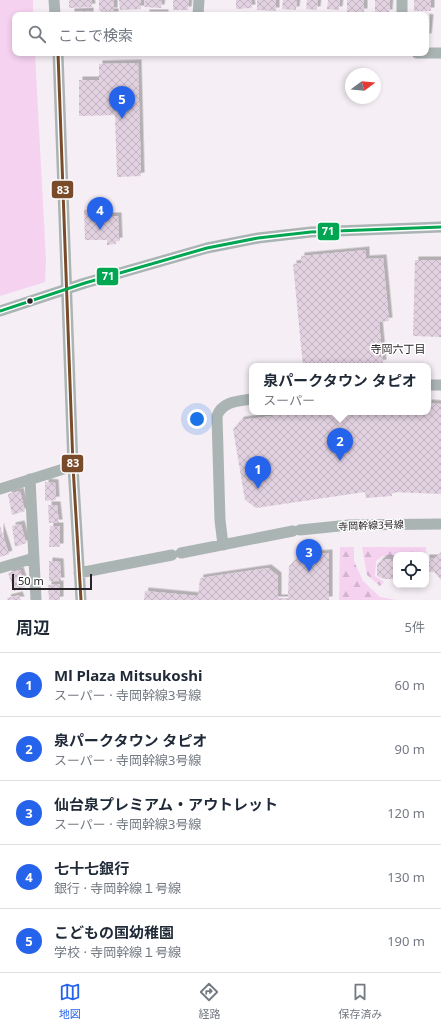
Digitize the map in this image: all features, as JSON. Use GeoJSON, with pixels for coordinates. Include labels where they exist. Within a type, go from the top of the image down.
{"type":"FeatureCollection","features":[{"type":"Feature","properties":{"kind":"street"},"geometry":{"type":"LineString","coordinates":[[54,0],[55,12]]}},
{"type":"Feature","properties":{"kind":"street"},"geometry":{"type":"LineString","coordinates":[[198,12],[199,0]]}},
{"type":"Feature","properties":{"kind":"street"},"geometry":{"type":"LineString","coordinates":[[402,0],[402,12]]}},
{"type":"Feature","properties":{"kind":"street"},"geometry":{"type":"LineString","coordinates":[[429,53],[441,53]]}},
{"type":"Feature","properties":{"kind":"street"},"geometry":{"type":"LineString","coordinates":[[58,56],[68,289],[73,466],[81,600]]}},
{"type":"Feature","properties":{"kind":"street"},"geometry":{"type":"LineString","coordinates":[[0,311],[68,289],[207,248],[258,238],[311,232],[440,227]]}},
{"type":"Feature","properties":{"kind":"street"},"geometry":{"type":"LineString","coordinates":[[223,545],[220,520],[217,416],[225,404],[249,400]]}},
{"type":"Feature","properties":{"kind":"street"},"geometry":{"type":"LineString","coordinates":[[0,489],[73,466]]}},
{"type":"Feature","properties":{"kind":"street"},"geometry":{"type":"LineString","coordinates":[[30,479],[36,600]]}},
{"type":"Feature","properties":{"kind":"street","name":"寺岡幹線3号線"},"geometry":{"type":"LineString","coordinates":[[79,573],[297,530],[348,525],[441,524]]}},
{"type":"Feature","properties":{"kind":"street"},"geometry":{"type":"LineString","coordinates":[[0,568],[34,558]]}},
{"type":"Feature","properties":{"kind":"green space"},"geometry":{"type":"Polygon","coordinates":[[[0,0],[33,0],[33,12],[12,12],[12,56],[35,56],[46,260],[45,282],[0,296],[0,0]]]}},
{"type":"Feature","properties":{"kind":"green space"},"geometry":{"type":"Polygon","coordinates":[[[340,547],[354,547],[354,561],[363,581],[380,597],[396,600],[339,600],[340,547]]]}},
{"type":"Feature","properties":{"kind":"green space"},"geometry":{"type":"Polygon","coordinates":[[[362,547],[426,547],[426,552],[393,552],[393,556],[383,556],[376,561],[375,576],[384,582],[380,586],[367,575],[362,547]]]}},
{"type":"Feature","properties":{"kind":"building"},"geometry":{"type":"Polygon","coordinates":[[[69,0],[91,0],[92,7],[69,8],[69,0]]]}},
{"type":"Feature","properties":{"kind":"building"},"geometry":{"type":"Polygon","coordinates":[[[99,0],[114,0],[114,11],[99,11],[99,0]]]}},
{"type":"Feature","properties":{"kind":"building"},"geometry":{"type":"Polygon","coordinates":[[[119,0],[141,0],[141,9],[120,10],[119,0]]]}},
{"type":"Feature","properties":{"kind":"building"},"geometry":{"type":"Polygon","coordinates":[[[145,0],[162,0],[161,8],[144,7],[145,0]]]}},
{"type":"Feature","properties":{"kind":"building"},"geometry":{"type":"Polygon","coordinates":[[[173,0],[189,0],[188,10],[173,10],[173,0]]]}},
{"type":"Feature","properties":{"kind":"building"},"geometry":{"type":"Polygon","coordinates":[[[236,0],[251,0],[252,8],[236,9],[236,0]]]}},
{"type":"Feature","properties":{"kind":"building"},"geometry":{"type":"Polygon","coordinates":[[[257,0],[276,0],[276,11],[257,10],[257,0]]]}},
{"type":"Feature","properties":{"kind":"building"},"geometry":{"type":"Polygon","coordinates":[[[283,0],[297,0],[296,10],[282,9],[283,0]]]}},
{"type":"Feature","properties":{"kind":"building"},"geometry":{"type":"Polygon","coordinates":[[[307,0],[318,0],[317,10],[306,9],[307,0]]]}},
{"type":"Feature","properties":{"kind":"building"},"geometry":{"type":"Polygon","coordinates":[[[328,0],[340,0],[339,10],[327,9],[328,0]]]}},
{"type":"Feature","properties":{"kind":"building"},"geometry":{"type":"Polygon","coordinates":[[[347,0],[364,0],[364,12],[347,12],[347,0]]]}},
{"type":"Feature","properties":{"kind":"building"},"geometry":{"type":"Polygon","coordinates":[[[375,0],[390,0],[389,12],[375,12],[375,0]]]}},
{"type":"Feature","properties":{"kind":"building"},"geometry":{"type":"Polygon","coordinates":[[[414,0],[431,0],[431,11],[414,11],[414,0]]]}},
{"type":"Feature","properties":{"kind":"building"},"geometry":{"type":"Polygon","coordinates":[[[138,63],[141,176],[117,177],[115,115],[79,116],[79,80],[99,80],[99,64],[138,63]]]}},
{"type":"Feature","properties":{"kind":"building"},"geometry":{"type":"Polygon","coordinates":[[[84,210],[97,210],[98,216],[118,216],[119,241],[116,241],[116,244],[107,245],[107,240],[85,240],[84,210]]]}},
{"type":"Feature","properties":{"kind":"building"},"geometry":{"type":"Polygon","coordinates":[[[366,250],[366,259],[383,258],[389,321],[379,322],[383,363],[303,363],[293,264],[301,263],[301,256],[366,250]]]}},
{"type":"Feature","properties":{"kind":"building"},"geometry":{"type":"Polygon","coordinates":[[[415,260],[441,260],[441,337],[413,336],[415,260]]]}},
{"type":"Feature","properties":{"kind":"building"},"geometry":{"type":"Polygon","coordinates":[[[431,403],[441,404],[441,494],[392,492],[392,496],[366,498],[365,492],[256,508],[245,500],[233,429],[241,420],[279,415],[431,415],[431,403]]]}},
{"type":"Feature","properties":{"kind":"building"},"geometry":{"type":"Polygon","coordinates":[[[45,482],[55,483],[56,500],[45,501],[45,482]]]}},
{"type":"Feature","properties":{"kind":"building"},"geometry":{"type":"Polygon","coordinates":[[[20,491],[25,511],[12,515],[8,494],[20,491]]]}},
{"type":"Feature","properties":{"kind":"building"},"geometry":{"type":"Polygon","coordinates":[[[48,505],[57,505],[59,523],[49,523],[48,505]]]}},
{"type":"Feature","properties":{"kind":"building"},"geometry":{"type":"Polygon","coordinates":[[[21,524],[26,543],[15,547],[12,526],[21,524]]]}},
{"type":"Feature","properties":{"kind":"building"},"geometry":{"type":"Polygon","coordinates":[[[0,526],[9,554],[0,557],[0,526]]]}},
{"type":"Feature","properties":{"kind":"building"},"geometry":{"type":"Polygon","coordinates":[[[50,526],[60,526],[60,547],[49,547],[50,526]]]}},
{"type":"Feature","properties":{"kind":"building"},"geometry":{"type":"Polygon","coordinates":[[[329,553],[329,600],[144,600],[145,591],[198,596],[200,578],[268,568],[278,576],[278,598],[288,598],[289,566],[301,555],[329,553]]]}},
{"type":"Feature","properties":{"kind":"building"},"geometry":{"type":"Polygon","coordinates":[[[441,554],[441,580],[434,572],[429,572],[429,558],[435,558],[441,554]]]}},
{"type":"Feature","properties":{"kind":"building"},"geometry":{"type":"Polygon","coordinates":[[[383,559],[393,559],[393,579],[384,579],[377,576],[377,564],[383,559]]]}},
{"type":"Feature","properties":{"kind":"building"},"geometry":{"type":"Polygon","coordinates":[[[49,561],[60,562],[61,581],[49,581],[49,561]]]}},
{"type":"Feature","properties":{"kind":"building"},"geometry":{"type":"Polygon","coordinates":[[[20,570],[25,587],[14,591],[8,573],[20,570]]]}},
{"type":"Feature","properties":{"kind":"building"},"geometry":{"type":"Polygon","coordinates":[[[60,584],[60,600],[49,600],[48,585],[60,584]]]}},
{"type":"Feature","properties":{"kind":"building"},"geometry":{"type":"Polygon","coordinates":[[[19,595],[21,600],[8,600],[7,598],[19,595]]]}},
{"type":"Feature","properties":{"kind":"transit line","name":"83"},"geometry":{"type":"LineString","coordinates":[[58,56],[73,466],[81,600]]}},
{"type":"Feature","properties":{"kind":"transit line","name":"71"},"geometry":{"type":"LineString","coordinates":[[0,311],[85,283],[207,248],[258,238],[311,232],[441,227]]}},
{"type":"Feature","properties":{"kind":"place","name":"こどもの国幼稚園"},"geometry":{"type":"Point","coordinates":[122,119]}},
{"type":"Feature","properties":{"kind":"place","name":"七十七銀行"},"geometry":{"type":"Point","coordinates":[100,230]}},
{"type":"Feature","properties":{"kind":"place","name":"泉パークタウン タピオ"},"geometry":{"type":"Point","coordinates":[340,461]}},
{"type":"Feature","properties":{"kind":"place","name":"Ml Plaza Mitsukoshi"},"geometry":{"type":"Point","coordinates":[258,489]}},
{"type":"Feature","properties":{"kind":"place","name":"仙台泉プレミアム・アウトレット"},"geometry":{"type":"Point","coordinates":[309,572]}},
{"type":"Feature","properties":{"kind":"district","name":"寺岡六丁目"},"geometry":{"type":"Point","coordinates":[398,348]}}]}
